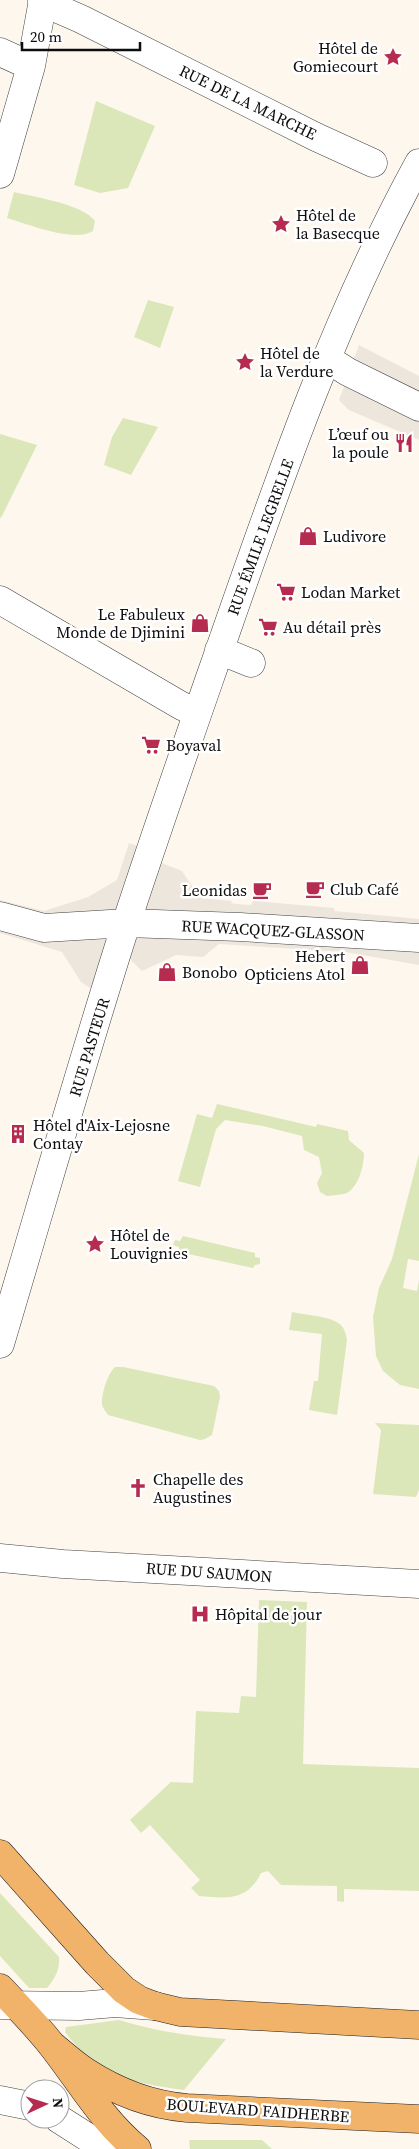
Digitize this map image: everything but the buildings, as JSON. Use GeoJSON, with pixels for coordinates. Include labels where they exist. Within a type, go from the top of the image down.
{"type":"FeatureCollection","features":[{"type":"Feature","properties":{"kind":"main road"},"geometry":{"type":"LineString","coordinates":[[0,1854],[111,1978],[139,2000],[168,2009],[419,2025]]}},
{"type":"Feature","properties":{"kind":"main road"},"geometry":{"type":"LineString","coordinates":[[6,2000],[53,2046],[99,2110],[120,2135],[137,2149]]}},
{"type":"Feature","properties":{"kind":"main road","name":"BOULEVARD FAIDHERBE"},"geometry":{"type":"LineString","coordinates":[[53,2046],[85,2072],[121,2091],[154,2103],[187,2108],[419,2119]]}},
{"type":"Feature","properties":{"kind":"street"},"geometry":{"type":"LineString","coordinates":[[0,174],[31,66],[43,1]]}},
{"type":"Feature","properties":{"kind":"street","name":"RUE DE LA MARCHE"},"geometry":{"type":"LineString","coordinates":[[43,1],[316,137],[373,163]]}},
{"type":"Feature","properties":{"kind":"street"},"geometry":{"type":"LineString","coordinates":[[0,52],[31,66]]}},
{"type":"Feature","properties":{"kind":"street","name":"RUE ÉMILE LEGRELLE"},"geometry":{"type":"LineString","coordinates":[[126,923],[196,713],[252,554],[326,358],[380,238],[419,163]]}},
{"type":"Feature","properties":{"kind":"street"},"geometry":{"type":"LineString","coordinates":[[326,358],[348,372],[419,407]]}},
{"type":"Feature","properties":{"kind":"street"},"geometry":{"type":"LineString","coordinates":[[0,600],[180,706],[196,713]]}},
{"type":"Feature","properties":{"kind":"street"},"geometry":{"type":"LineString","coordinates":[[219,650],[251,662]]}},
{"type":"Feature","properties":{"kind":"street","name":"RUE WACQUEZ-GLASSON"},"geometry":{"type":"LineString","coordinates":[[0,916],[44,928],[126,923],[240,927],[419,938]]}},
{"type":"Feature","properties":{"kind":"street","name":"RUE PASTEUR"},"geometry":{"type":"LineString","coordinates":[[0,1344],[126,923]]}},
{"type":"Feature","properties":{"kind":"street","name":"RUE DU SAUMON"},"geometry":{"type":"LineString","coordinates":[[0,1558],[63,1564],[419,1584]]}},
{"type":"Feature","properties":{"kind":"street"},"geometry":{"type":"LineString","coordinates":[[6,2000],[114,2003],[168,2009]]}},
{"type":"Feature","properties":{"kind":"street"},"geometry":{"type":"LineString","coordinates":[[0,2100],[20,2104]]}},
{"type":"Feature","properties":{"kind":"street"},"geometry":{"type":"LineString","coordinates":[[70,2126],[106,2149]]}},
{"type":"Feature","properties":{"kind":"green space"},"geometry":{"type":"Polygon","coordinates":[[[96,101],[155,126],[128,188],[100,193],[74,185],[96,101]]]}},
{"type":"Feature","properties":{"kind":"green space"},"geometry":{"type":"Polygon","coordinates":[[[14,192],[58,202],[80,210],[95,221],[93,231],[75,235],[63,234],[7,218],[14,192]]]}},
{"type":"Feature","properties":{"kind":"green space"},"geometry":{"type":"Polygon","coordinates":[[[148,300],[174,307],[160,348],[134,337],[148,300]]]}},
{"type":"Feature","properties":{"kind":"green space"},"geometry":{"type":"Polygon","coordinates":[[[123,418],[158,427],[131,475],[104,465],[112,437],[123,418]]]}},
{"type":"Feature","properties":{"kind":"green space"},"geometry":{"type":"Polygon","coordinates":[[[0,434],[37,445],[1,518],[0,517],[0,434]]]}},
{"type":"Feature","properties":{"kind":"green space"},"geometry":{"type":"Polygon","coordinates":[[[217,1104],[316,1127],[317,1124],[348,1131],[349,1140],[364,1153],[362,1169],[358,1180],[347,1193],[327,1196],[320,1192],[317,1183],[322,1173],[319,1157],[304,1150],[302,1136],[263,1126],[225,1120],[216,1129],[200,1187],[178,1181],[197,1114],[212,1118],[217,1104]]]}},
{"type":"Feature","properties":{"kind":"green space"},"geometry":{"type":"Polygon","coordinates":[[[419,1154],[419,1261],[408,1259],[403,1288],[417,1291],[419,1280],[419,1389],[400,1385],[383,1371],[376,1356],[373,1317],[379,1288],[392,1259],[419,1154]]]}},
{"type":"Feature","properties":{"kind":"green space"},"geometry":{"type":"Polygon","coordinates":[[[183,1236],[255,1253],[255,1257],[260,1258],[260,1264],[255,1265],[253,1268],[179,1252],[179,1247],[173,1245],[175,1240],[180,1241],[183,1236]]]}},
{"type":"Feature","properties":{"kind":"green space"},"geometry":{"type":"Polygon","coordinates":[[[292,1312],[329,1319],[340,1324],[344,1330],[347,1340],[337,1415],[309,1410],[314,1381],[318,1381],[322,1334],[289,1330],[292,1312]]]}},
{"type":"Feature","properties":{"kind":"green space"},"geometry":{"type":"Polygon","coordinates":[[[115,1367],[123,1367],[214,1386],[219,1391],[220,1397],[212,1435],[200,1440],[108,1415],[102,1405],[103,1395],[108,1379],[115,1367]]]}},
{"type":"Feature","properties":{"kind":"green space"},"geometry":{"type":"Polygon","coordinates":[[[375,1423],[419,1425],[419,1490],[416,1497],[373,1494],[381,1430],[375,1423]]]}},
{"type":"Feature","properties":{"kind":"green space"},"geometry":{"type":"Polygon","coordinates":[[[259,1600],[307,1602],[303,1764],[419,1768],[419,1891],[344,1889],[344,1902],[337,1901],[337,1886],[281,1885],[268,1871],[261,1873],[249,1889],[242,1894],[227,1897],[199,1896],[191,1888],[200,1880],[150,1825],[141,1833],[130,1820],[171,1782],[193,1783],[196,1711],[239,1713],[241,1696],[256,1697],[259,1600]]]}},
{"type":"Feature","properties":{"kind":"green space"},"geometry":{"type":"Polygon","coordinates":[[[0,1893],[59,1957],[59,1966],[56,1974],[47,1988],[29,1988],[0,1956],[0,1893]]]}},
{"type":"Feature","properties":{"kind":"green space"},"geometry":{"type":"Polygon","coordinates":[[[119,2020],[172,2032],[226,2039],[184,2090],[149,2084],[118,2075],[104,2068],[77,2047],[65,2032],[66,2027],[119,2020]]]}},
{"type":"Feature","properties":{"kind":"green space"},"geometry":{"type":"Polygon","coordinates":[[[189,2140],[262,2140],[272,2149],[190,2149],[189,2140]]]}},
{"type":"Feature","properties":{"kind":"shaded area"},"geometry":{"type":"Polygon","coordinates":[[[359,345],[419,376],[419,440],[349,410],[339,400],[359,345]]]}},
{"type":"Feature","properties":{"kind":"shaded area"},"geometry":{"type":"Polygon","coordinates":[[[129,843],[140,847],[92,989],[81,982],[62,952],[0,933],[0,900],[44,911],[88,897],[117,880],[129,843]]]}},
{"type":"Feature","properties":{"kind":"shaded area"},"geometry":{"type":"Polygon","coordinates":[[[159,862],[182,871],[200,898],[232,901],[231,903],[235,904],[251,905],[253,901],[334,908],[334,911],[419,919],[419,965],[345,952],[219,944],[203,957],[176,955],[142,971],[130,959],[159,862]]]}},
{"type":"Feature","properties":{"kind":"place","name":"Hôtel de Gomiecourt"},"geometry":{"type":"Point","coordinates":[393,57]}},
{"type":"Feature","properties":{"kind":"place","name":"Hôtel de la Basecque"},"geometry":{"type":"Point","coordinates":[281,224]}},
{"type":"Feature","properties":{"kind":"place","name":"Hôtel de la Verdure"},"geometry":{"type":"Point","coordinates":[245,362]}},
{"type":"Feature","properties":{"kind":"place","name":"L’œuf ou la poule"},"geometry":{"type":"Point","coordinates":[404,443]}},
{"type":"Feature","properties":{"kind":"place","name":"Ludivore"},"geometry":{"type":"Point","coordinates":[308,536]}},
{"type":"Feature","properties":{"kind":"place","name":"Lodan Market"},"geometry":{"type":"Point","coordinates":[286,592]}},
{"type":"Feature","properties":{"kind":"place","name":"Le Fabuleux Monde de Djimini"},"geometry":{"type":"Point","coordinates":[200,623]}},
{"type":"Feature","properties":{"kind":"place","name":"Au détail près"},"geometry":{"type":"Point","coordinates":[268,627]}},
{"type":"Feature","properties":{"kind":"place","name":"Boyaval"},"geometry":{"type":"Point","coordinates":[151,745]}},
{"type":"Feature","properties":{"kind":"place","name":"Club Café"},"geometry":{"type":"Point","coordinates":[315,889]}},
{"type":"Feature","properties":{"kind":"place","name":"Leonidas"},"geometry":{"type":"Point","coordinates":[262,890]}},
{"type":"Feature","properties":{"kind":"place","name":"Hebert Opticiens Atol"},"geometry":{"type":"Point","coordinates":[360,965]}},
{"type":"Feature","properties":{"kind":"place","name":"Bonobo"},"geometry":{"type":"Point","coordinates":[167,972]}},
{"type":"Feature","properties":{"kind":"place","name":"Hôtel d'Aix-Lejosne Contay"},"geometry":{"type":"Point","coordinates":[18,1134]}},
{"type":"Feature","properties":{"kind":"place","name":"Hôtel de Louvignies"},"geometry":{"type":"Point","coordinates":[95,1244]}},
{"type":"Feature","properties":{"kind":"place","name":"Chapelle des Augustines"},"geometry":{"type":"Point","coordinates":[138,1488]}},
{"type":"Feature","properties":{"kind":"place","name":"Hôpital de jour"},"geometry":{"type":"Point","coordinates":[200,1614]}}]}
